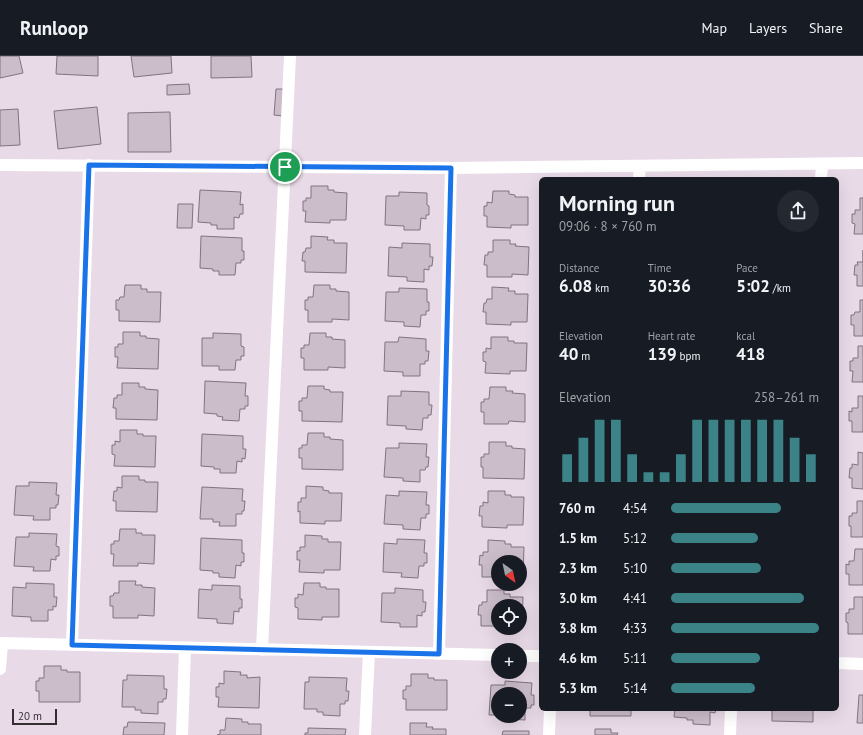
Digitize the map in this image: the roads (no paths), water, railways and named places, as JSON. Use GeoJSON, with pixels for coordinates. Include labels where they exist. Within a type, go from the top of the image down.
{"type":"FeatureCollection","features":[{"type":"Feature","properties":{"kind":"street"},"geometry":{"type":"LineString","coordinates":[[262,650],[290,56]]}},
{"type":"Feature","properties":{"kind":"street"},"geometry":{"type":"LineString","coordinates":[[821,177],[822,164]]}},
{"type":"Feature","properties":{"kind":"street"},"geometry":{"type":"LineString","coordinates":[[0,165],[451,168],[863,164]]}},
{"type":"Feature","properties":{"kind":"street"},"geometry":{"type":"LineString","coordinates":[[72,645],[89,165]]}},
{"type":"Feature","properties":{"kind":"street"},"geometry":{"type":"LineString","coordinates":[[639,177],[640,166]]}},
{"type":"Feature","properties":{"kind":"street"},"geometry":{"type":"LineString","coordinates":[[439,654],[451,168]]}},
{"type":"Feature","properties":{"kind":"street"},"geometry":{"type":"LineString","coordinates":[[0,669],[1,643],[491,655]]}},
{"type":"Feature","properties":{"kind":"street"},"geometry":{"type":"LineString","coordinates":[[182,735],[185,648]]}},
{"type":"Feature","properties":{"kind":"street"},"geometry":{"type":"LineString","coordinates":[[365,735],[369,652]]}},
{"type":"Feature","properties":{"kind":"street"},"geometry":{"type":"LineString","coordinates":[[527,656],[539,656]]}},
{"type":"Feature","properties":{"kind":"street"},"geometry":{"type":"LineString","coordinates":[[839,663],[863,664]]}},
{"type":"Feature","properties":{"kind":"street"},"geometry":{"type":"LineString","coordinates":[[549,735],[550,711]]}},
{"type":"Feature","properties":{"kind":"street"},"geometry":{"type":"LineString","coordinates":[[730,735],[731,711]]}}]}
